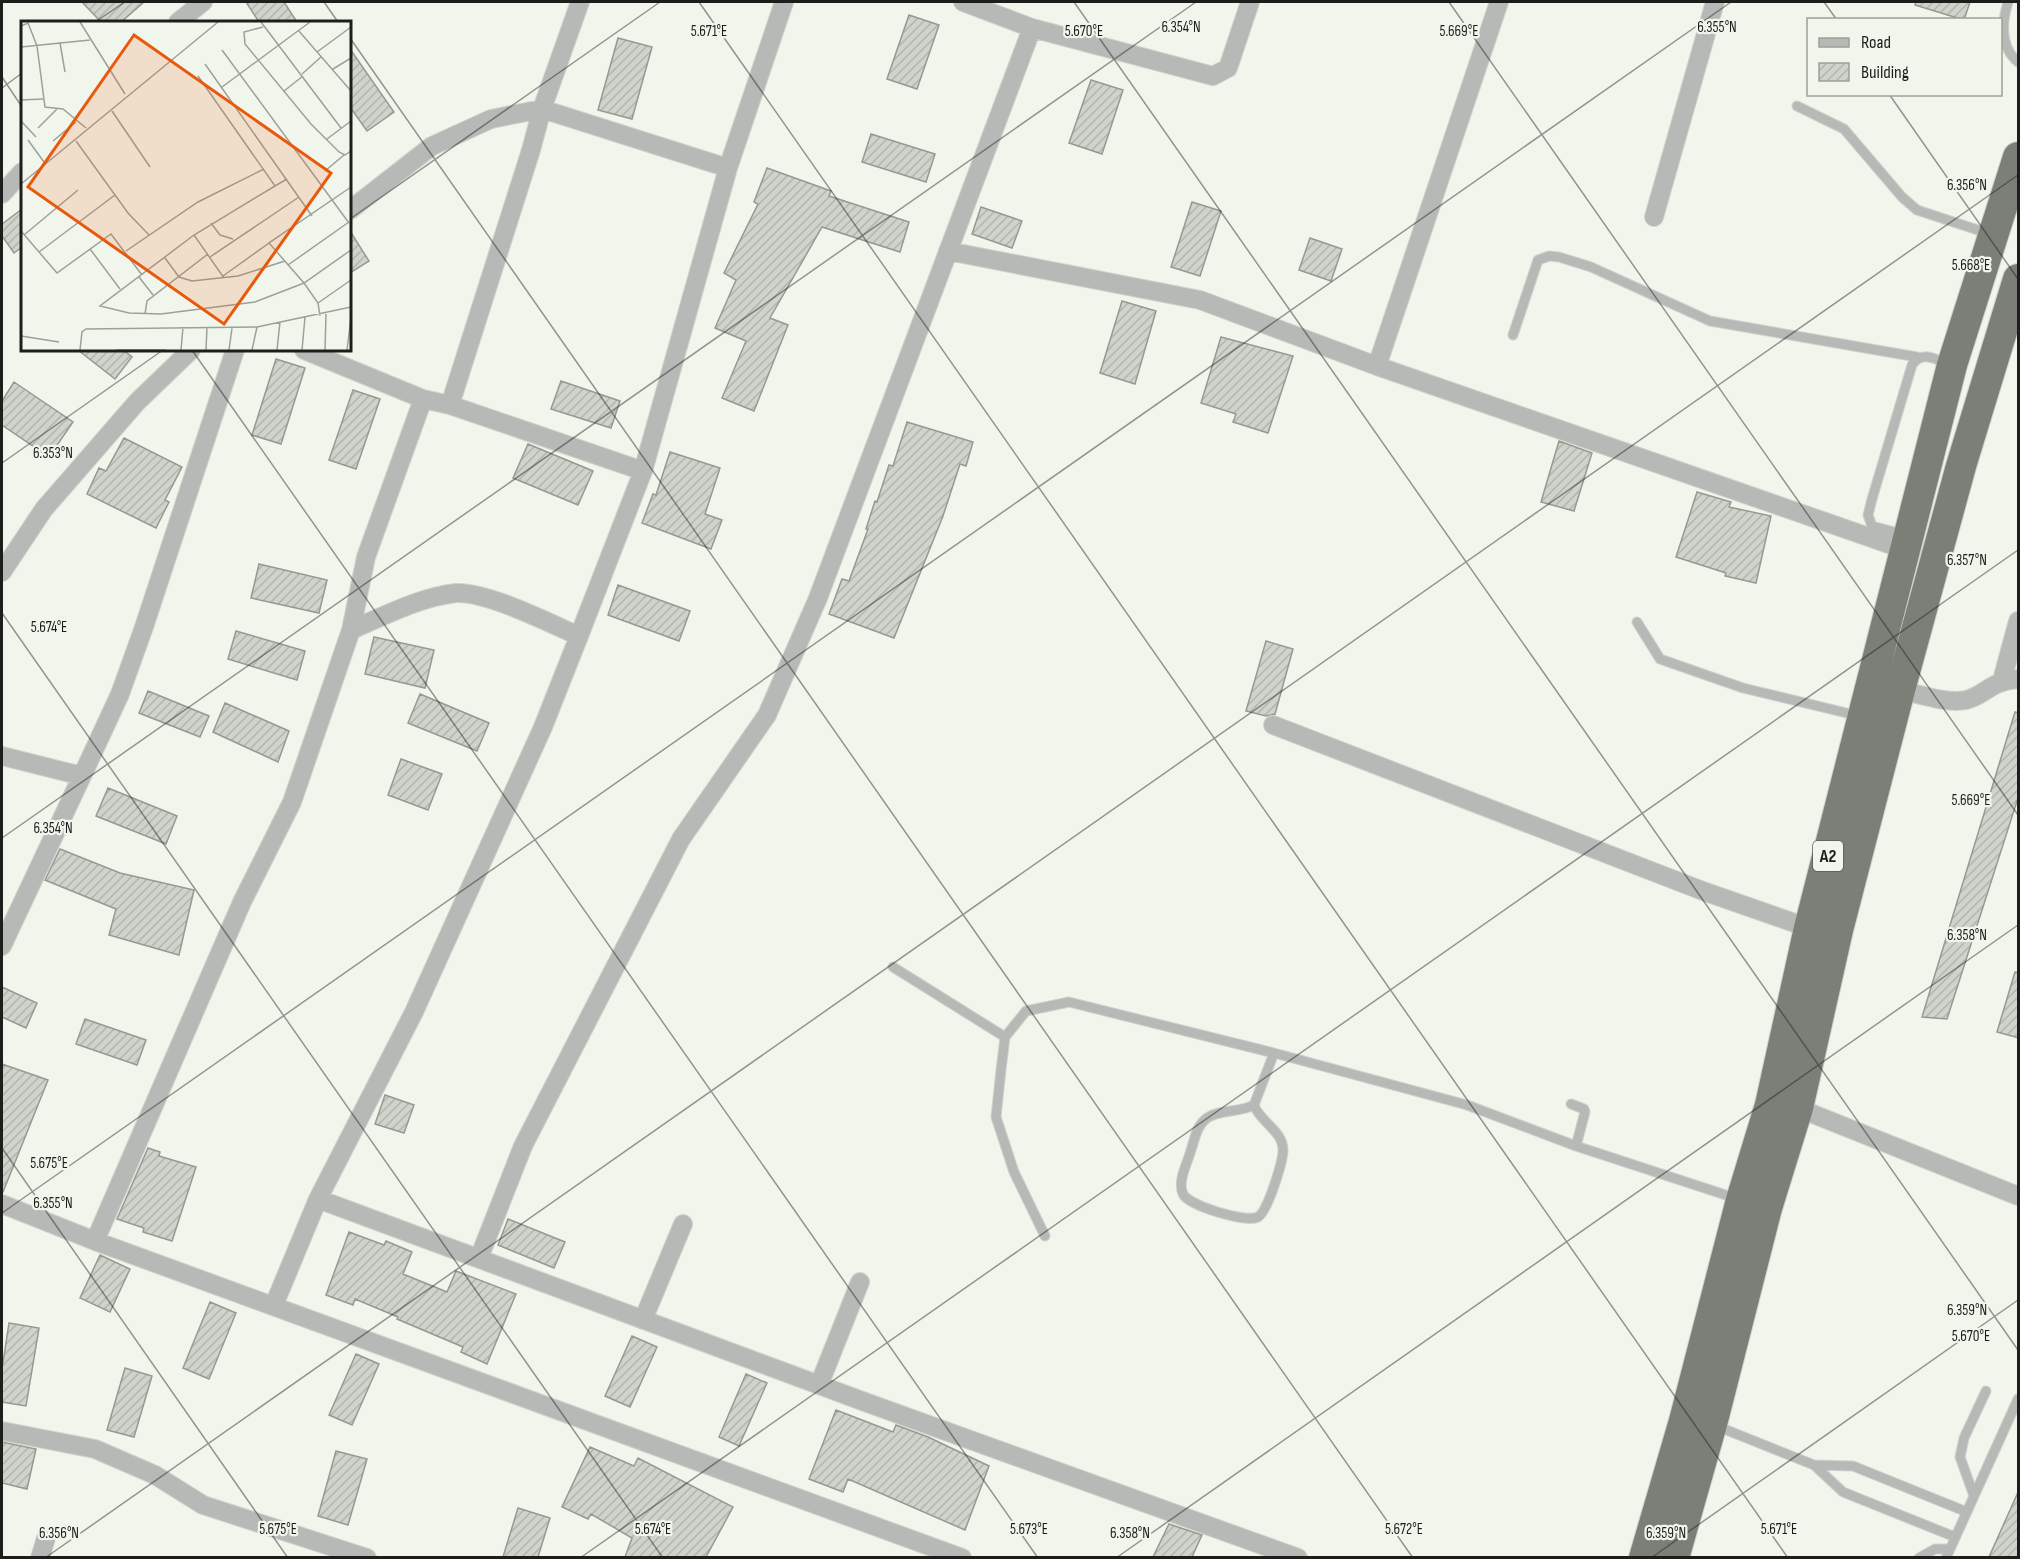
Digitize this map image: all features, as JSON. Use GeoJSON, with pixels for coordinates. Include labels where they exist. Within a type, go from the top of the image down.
{"type":"FeatureCollection","features":[{"type":"Feature","properties":{"kind":"highway","name":"A2"},"geometry":{"type":"LineString","coordinates":[[1644,1557],[1684,1421],[1741,1200],[1770,1106],[1809,928],[1952,365],[2019,158]]}},
{"type":"Feature","properties":{"kind":"highway","name":"A2"},"geometry":{"type":"LineString","coordinates":[[1674,1557],[1712,1424],[1767,1209],[1798,1108],[1838,930],[1900,690],[1961,466],[2019,279]]}},
{"type":"Feature","properties":{"kind":"street"},"geometry":{"type":"LineString","coordinates":[[179,21],[203,2]]}},
{"type":"Feature","properties":{"kind":"street"},"geometry":{"type":"LineString","coordinates":[[450,405],[542,109],[580,2]]}},
{"type":"Feature","properties":{"kind":"street"},"geometry":{"type":"LineString","coordinates":[[274,1305],[318,1199],[414,1012],[543,727],[579,636],[643,471],[728,168],[784,2]]}},
{"type":"Feature","properties":{"kind":"street"},"geometry":{"type":"LineString","coordinates":[[963,2],[1032,28],[1213,76],[1228,68],[1250,2]]}},
{"type":"Feature","properties":{"kind":"street"},"geometry":{"type":"LineString","coordinates":[[1377,366],[1499,2]]}},
{"type":"Feature","properties":{"kind":"street"},"geometry":{"type":"LineString","coordinates":[[1654,217],[1715,2]]}},
{"type":"Feature","properties":{"kind":"street"},"geometry":{"type":"LineString","coordinates":[[478,1258],[523,1146],[681,839],[767,715],[818,598],[1032,28]]}},
{"type":"Feature","properties":{"kind":"street"},"geometry":{"type":"LineString","coordinates":[[351,209],[432,146],[491,119],[542,109],[728,168]]}},
{"type":"Feature","properties":{"kind":"street"},"geometry":{"type":"LineString","coordinates":[[2,194],[21,173]]}},
{"type":"Feature","properties":{"kind":"street"},"geometry":{"type":"LineString","coordinates":[[948,251],[1200,300],[1377,366],[1907,543]]}},
{"type":"Feature","properties":{"kind":"street"},"geometry":{"type":"LineString","coordinates":[[2,572],[44,509],[137,402],[190,351]]}},
{"type":"Feature","properties":{"kind":"street"},"geometry":{"type":"LineString","coordinates":[[2,946],[120,694],[235,351]]}},
{"type":"Feature","properties":{"kind":"street"},"geometry":{"type":"LineString","coordinates":[[306,351],[423,399],[450,405],[643,471]]}},
{"type":"Feature","properties":{"kind":"street"},"geometry":{"type":"LineString","coordinates":[[95,1241],[242,902],[292,802],[351,630],[366,557],[423,399]]}},
{"type":"Feature","properties":{"kind":"street"},"geometry":{"type":"LineString","coordinates":[[351,630],[410,605],[457,593],[479,595],[579,636]]}},
{"type":"Feature","properties":{"kind":"street"},"geometry":{"type":"LineString","coordinates":[[1900,690],[1958,701],[1969,699],[2010,680],[2019,621]]}},
{"type":"Feature","properties":{"kind":"street"},"geometry":{"type":"LineString","coordinates":[[1273,725],[1692,886],[1809,928]]}},
{"type":"Feature","properties":{"kind":"street"},"geometry":{"type":"LineString","coordinates":[[2,756],[82,776]]}},
{"type":"Feature","properties":{"kind":"street"},"geometry":{"type":"LineString","coordinates":[[1798,1108],[2019,1196]]}},
{"type":"Feature","properties":{"kind":"street"},"geometry":{"type":"LineString","coordinates":[[318,1199],[819,1385],[1298,1557]]}},
{"type":"Feature","properties":{"kind":"street"},"geometry":{"type":"LineString","coordinates":[[2,1204],[95,1241],[962,1557]]}},
{"type":"Feature","properties":{"kind":"street"},"geometry":{"type":"LineString","coordinates":[[643,1320],[683,1224]]}},
{"type":"Feature","properties":{"kind":"street"},"geometry":{"type":"LineString","coordinates":[[819,1385],[860,1282]]}},
{"type":"Feature","properties":{"kind":"street"},"geometry":{"type":"LineString","coordinates":[[2,1431],[95,1449],[155,1475],[203,1505],[367,1557]]}},
{"type":"Feature","properties":{"kind":"street"},"geometry":{"type":"LineString","coordinates":[[40,1557],[46,1538]]}},
{"type":"Feature","properties":{"kind":"lane"},"geometry":{"type":"LineString","coordinates":[[2008,2],[2002,22],[2007,48],[2019,62]]}},
{"type":"Feature","properties":{"kind":"lane"},"geometry":{"type":"LineString","coordinates":[[1797,106],[1844,129],[1902,197],[1917,210],[1993,235]]}},
{"type":"Feature","properties":{"kind":"lane"},"geometry":{"type":"LineString","coordinates":[[1513,335],[1538,261],[1549,256],[1591,267],[1710,321],[1920,356],[1952,365]]}},
{"type":"Feature","properties":{"kind":"lane"},"geometry":{"type":"LineString","coordinates":[[1907,543],[1872,526],[1868,515],[1911,365],[1920,356]]}},
{"type":"Feature","properties":{"kind":"lane"},"geometry":{"type":"LineString","coordinates":[[1637,622],[1660,659],[1743,688],[1864,717]]}},
{"type":"Feature","properties":{"kind":"lane"},"geometry":{"type":"LineString","coordinates":[[893,967],[1005,1037]]}},
{"type":"Feature","properties":{"kind":"lane"},"geometry":{"type":"LineString","coordinates":[[1045,1236],[1014,1172],[996,1117],[1005,1037],[1026,1011],[1069,1002],[1274,1053],[1467,1105],[1576,1146],[1741,1200]]}},
{"type":"Feature","properties":{"kind":"lane"},"geometry":{"type":"LineString","coordinates":[[1254,1105],[1262,1120],[1281,1140],[1284,1150],[1267,1208],[1259,1216],[1248,1220],[1193,1203],[1184,1195],[1181,1183],[1199,1125],[1216,1113],[1235,1113],[1254,1105],[1274,1053]]}},
{"type":"Feature","properties":{"kind":"lane"},"geometry":{"type":"LineString","coordinates":[[1571,1104],[1586,1112],[1576,1146]]}},
{"type":"Feature","properties":{"kind":"lane"},"geometry":{"type":"LineString","coordinates":[[1974,1496],[1960,1457],[1964,1438],[1986,1391]]}},
{"type":"Feature","properties":{"kind":"lane"},"geometry":{"type":"LineString","coordinates":[[1919,1557],[1935,1549],[1948,1553],[2019,1399]]}},
{"type":"Feature","properties":{"kind":"lane"},"geometry":{"type":"LineString","coordinates":[[1712,1424],[1814,1465],[1853,1466],[1967,1512]]}},
{"type":"Feature","properties":{"kind":"lane"},"geometry":{"type":"LineString","coordinates":[[1814,1465],[1843,1492],[1955,1537]]}},
{"type":"Feature","properties":{"kind":"building"},"geometry":{"type":"Polygon","coordinates":[[[82,2],[144,2],[122,21],[100,21],[82,2]]]}},
{"type":"Feature","properties":{"kind":"building"},"geometry":{"type":"Polygon","coordinates":[[[246,2],[284,2],[296,21],[258,21],[246,2]]]}},
{"type":"Feature","properties":{"kind":"building"},"geometry":{"type":"Polygon","coordinates":[[[1916,2],[1970,2],[1965,18],[1957,18],[1915,5],[1916,2]]]}},
{"type":"Feature","properties":{"kind":"building"},"geometry":{"type":"Polygon","coordinates":[[[909,15],[939,25],[917,89],[887,79],[909,15]]]}},
{"type":"Feature","properties":{"kind":"building"},"geometry":{"type":"Polygon","coordinates":[[[618,38],[652,47],[632,119],[598,110],[618,38]]]}},
{"type":"Feature","properties":{"kind":"building"},"geometry":{"type":"Polygon","coordinates":[[[351,50],[394,112],[367,131],[351,108],[351,50]]]}},
{"type":"Feature","properties":{"kind":"building"},"geometry":{"type":"Polygon","coordinates":[[[1091,80],[1123,90],[1102,154],[1069,143],[1091,80]]]}},
{"type":"Feature","properties":{"kind":"building"},"geometry":{"type":"Polygon","coordinates":[[[871,134],[935,154],[926,182],[862,162],[871,134]]]}},
{"type":"Feature","properties":{"kind":"building"},"geometry":{"type":"Polygon","coordinates":[[[767,168],[831,191],[829,196],[909,222],[900,252],[822,227],[770,318],[788,325],[754,411],[722,398],[746,341],[715,328],[736,280],[724,273],[758,204],[754,202],[767,168]]]}},
{"type":"Feature","properties":{"kind":"building"},"geometry":{"type":"Polygon","coordinates":[[[1192,202],[1221,211],[1200,276],[1171,267],[1192,202]]]}},
{"type":"Feature","properties":{"kind":"building"},"geometry":{"type":"Polygon","coordinates":[[[981,207],[1022,221],[1012,248],[972,234],[981,207]]]}},
{"type":"Feature","properties":{"kind":"building"},"geometry":{"type":"Polygon","coordinates":[[[21,210],[21,248],[14,253],[2,236],[2,224],[21,210]]]}},
{"type":"Feature","properties":{"kind":"building"},"geometry":{"type":"Polygon","coordinates":[[[351,233],[369,261],[351,272],[351,233]]]}},
{"type":"Feature","properties":{"kind":"building"},"geometry":{"type":"Polygon","coordinates":[[[1310,238],[1342,249],[1331,281],[1299,270],[1310,238]]]}},
{"type":"Feature","properties":{"kind":"building"},"geometry":{"type":"Polygon","coordinates":[[[1122,301],[1156,311],[1135,384],[1100,373],[1122,301]]]}},
{"type":"Feature","properties":{"kind":"building"},"geometry":{"type":"Polygon","coordinates":[[[1221,337],[1293,356],[1268,433],[1233,422],[1236,414],[1201,403],[1221,337]]]}},
{"type":"Feature","properties":{"kind":"building"},"geometry":{"type":"Polygon","coordinates":[[[79,351],[124,351],[132,357],[115,379],[79,351]]]}},
{"type":"Feature","properties":{"kind":"building"},"geometry":{"type":"Polygon","coordinates":[[[276,359],[305,368],[281,444],[252,435],[276,359]]]}},
{"type":"Feature","properties":{"kind":"building"},"geometry":{"type":"Polygon","coordinates":[[[561,381],[620,401],[611,428],[551,409],[561,381]]]}},
{"type":"Feature","properties":{"kind":"building"},"geometry":{"type":"Polygon","coordinates":[[[14,382],[73,422],[49,457],[2,425],[2,401],[14,382]]]}},
{"type":"Feature","properties":{"kind":"building"},"geometry":{"type":"Polygon","coordinates":[[[353,390],[380,399],[356,469],[329,460],[353,390]]]}},
{"type":"Feature","properties":{"kind":"building"},"geometry":{"type":"Polygon","coordinates":[[[907,422],[973,442],[966,466],[960,464],[943,516],[894,638],[829,614],[842,579],[849,581],[868,529],[866,529],[875,501],[877,502],[889,465],[893,466],[907,422]]]}},
{"type":"Feature","properties":{"kind":"building"},"geometry":{"type":"Polygon","coordinates":[[[124,438],[182,467],[165,500],[169,502],[156,528],[87,494],[99,468],[106,471],[124,438]]]}},
{"type":"Feature","properties":{"kind":"building"},"geometry":{"type":"Polygon","coordinates":[[[1559,441],[1592,453],[1574,511],[1541,502],[1559,441]]]}},
{"type":"Feature","properties":{"kind":"building"},"geometry":{"type":"Polygon","coordinates":[[[528,444],[593,471],[578,505],[513,478],[528,444]]]}},
{"type":"Feature","properties":{"kind":"building"},"geometry":{"type":"Polygon","coordinates":[[[670,452],[720,468],[705,514],[722,520],[711,549],[642,523],[653,494],[656,495],[670,452]]]}},
{"type":"Feature","properties":{"kind":"building"},"geometry":{"type":"Polygon","coordinates":[[[1697,492],[1731,502],[1729,507],[1771,516],[1756,583],[1725,576],[1726,573],[1676,557],[1697,492]]]}},
{"type":"Feature","properties":{"kind":"building"},"geometry":{"type":"Polygon","coordinates":[[[259,564],[327,580],[319,613],[251,598],[259,564]]]}},
{"type":"Feature","properties":{"kind":"building"},"geometry":{"type":"Polygon","coordinates":[[[618,585],[690,611],[679,641],[608,615],[618,585]]]}},
{"type":"Feature","properties":{"kind":"building"},"geometry":{"type":"Polygon","coordinates":[[[236,631],[305,651],[297,680],[228,659],[236,631]]]}},
{"type":"Feature","properties":{"kind":"building"},"geometry":{"type":"Polygon","coordinates":[[[374,637],[434,650],[425,688],[365,674],[374,637]]]}},
{"type":"Feature","properties":{"kind":"building"},"geometry":{"type":"Polygon","coordinates":[[[1266,641],[1293,649],[1275,714],[1266,716],[1246,711],[1266,641]]]}},
{"type":"Feature","properties":{"kind":"building"},"geometry":{"type":"Polygon","coordinates":[[[148,691],[209,716],[200,737],[139,713],[148,691]]]}},
{"type":"Feature","properties":{"kind":"building"},"geometry":{"type":"Polygon","coordinates":[[[420,694],[489,723],[477,751],[408,723],[420,694]]]}},
{"type":"Feature","properties":{"kind":"building"},"geometry":{"type":"Polygon","coordinates":[[[225,703],[289,731],[278,762],[213,732],[225,703]]]}},
{"type":"Feature","properties":{"kind":"building"},"geometry":{"type":"Polygon","coordinates":[[[2015,712],[2019,713],[2019,795],[1947,1019],[1922,1017],[2015,712]]]}},
{"type":"Feature","properties":{"kind":"building"},"geometry":{"type":"Polygon","coordinates":[[[401,759],[442,774],[428,810],[388,795],[401,759]]]}},
{"type":"Feature","properties":{"kind":"building"},"geometry":{"type":"Polygon","coordinates":[[[108,788],[177,816],[166,844],[96,816],[108,788]]]}},
{"type":"Feature","properties":{"kind":"building"},"geometry":{"type":"Polygon","coordinates":[[[60,849],[120,873],[194,890],[179,955],[109,935],[116,909],[45,880],[60,849]]]}},
{"type":"Feature","properties":{"kind":"building"},"geometry":{"type":"Polygon","coordinates":[[[2015,972],[2019,973],[2019,1038],[1997,1032],[2015,972]]]}},
{"type":"Feature","properties":{"kind":"building"},"geometry":{"type":"Polygon","coordinates":[[[2,987],[37,1003],[26,1028],[2,1017],[2,987]]]}},
{"type":"Feature","properties":{"kind":"building"},"geometry":{"type":"Polygon","coordinates":[[[85,1019],[146,1040],[137,1065],[76,1044],[85,1019]]]}},
{"type":"Feature","properties":{"kind":"building"},"geometry":{"type":"Polygon","coordinates":[[[2,1064],[48,1080],[3,1192],[2,1192],[2,1064]]]}},
{"type":"Feature","properties":{"kind":"building"},"geometry":{"type":"Polygon","coordinates":[[[385,1095],[414,1105],[404,1133],[375,1124],[385,1095]]]}},
{"type":"Feature","properties":{"kind":"building"},"geometry":{"type":"Polygon","coordinates":[[[148,1148],[160,1152],[159,1156],[196,1167],[172,1241],[143,1232],[144,1228],[117,1219],[148,1148]]]}},
{"type":"Feature","properties":{"kind":"building"},"geometry":{"type":"Polygon","coordinates":[[[508,1219],[565,1242],[554,1268],[498,1245],[508,1219]]]}},
{"type":"Feature","properties":{"kind":"building"},"geometry":{"type":"Polygon","coordinates":[[[349,1232],[384,1245],[386,1241],[412,1252],[403,1274],[447,1292],[456,1271],[516,1294],[487,1364],[461,1352],[463,1347],[397,1319],[398,1317],[355,1299],[353,1305],[326,1295],[349,1232]]]}},
{"type":"Feature","properties":{"kind":"building"},"geometry":{"type":"Polygon","coordinates":[[[100,1255],[130,1269],[110,1312],[80,1298],[100,1255]]]}},
{"type":"Feature","properties":{"kind":"building"},"geometry":{"type":"Polygon","coordinates":[[[210,1302],[236,1313],[209,1379],[183,1368],[210,1302]]]}},
{"type":"Feature","properties":{"kind":"building"},"geometry":{"type":"Polygon","coordinates":[[[9,1323],[39,1328],[26,1406],[2,1402],[2,1369],[9,1323]]]}},
{"type":"Feature","properties":{"kind":"building"},"geometry":{"type":"Polygon","coordinates":[[[632,1336],[657,1347],[630,1407],[605,1396],[632,1336]]]}},
{"type":"Feature","properties":{"kind":"building"},"geometry":{"type":"Polygon","coordinates":[[[356,1354],[379,1364],[352,1425],[329,1415],[356,1354]]]}},
{"type":"Feature","properties":{"kind":"building"},"geometry":{"type":"Polygon","coordinates":[[[125,1368],[152,1376],[134,1437],[107,1430],[125,1368]]]}},
{"type":"Feature","properties":{"kind":"building"},"geometry":{"type":"Polygon","coordinates":[[[746,1374],[767,1383],[739,1446],[719,1437],[746,1374]]]}},
{"type":"Feature","properties":{"kind":"building"},"geometry":{"type":"Polygon","coordinates":[[[836,1410],[893,1432],[896,1425],[928,1437],[989,1466],[965,1530],[848,1479],[843,1492],[809,1479],[836,1410]]]}},
{"type":"Feature","properties":{"kind":"building"},"geometry":{"type":"Polygon","coordinates":[[[2,1442],[36,1449],[27,1489],[2,1483],[2,1442]]]}},
{"type":"Feature","properties":{"kind":"building"},"geometry":{"type":"Polygon","coordinates":[[[590,1447],[634,1466],[638,1458],[733,1507],[706,1557],[625,1557],[632,1538],[591,1514],[588,1519],[562,1507],[590,1447]]]}},
{"type":"Feature","properties":{"kind":"building"},"geometry":{"type":"Polygon","coordinates":[[[336,1451],[367,1459],[348,1525],[318,1516],[336,1451]]]}},
{"type":"Feature","properties":{"kind":"building"},"geometry":{"type":"Polygon","coordinates":[[[2019,1490],[2019,1557],[1989,1557],[2019,1490]]]}},
{"type":"Feature","properties":{"kind":"building"},"geometry":{"type":"Polygon","coordinates":[[[518,1508],[550,1518],[538,1557],[503,1557],[518,1508]]]}},
{"type":"Feature","properties":{"kind":"building"},"geometry":{"type":"Polygon","coordinates":[[[1169,1524],[1202,1535],[1192,1557],[1153,1557],[1169,1524]]]}}]}
